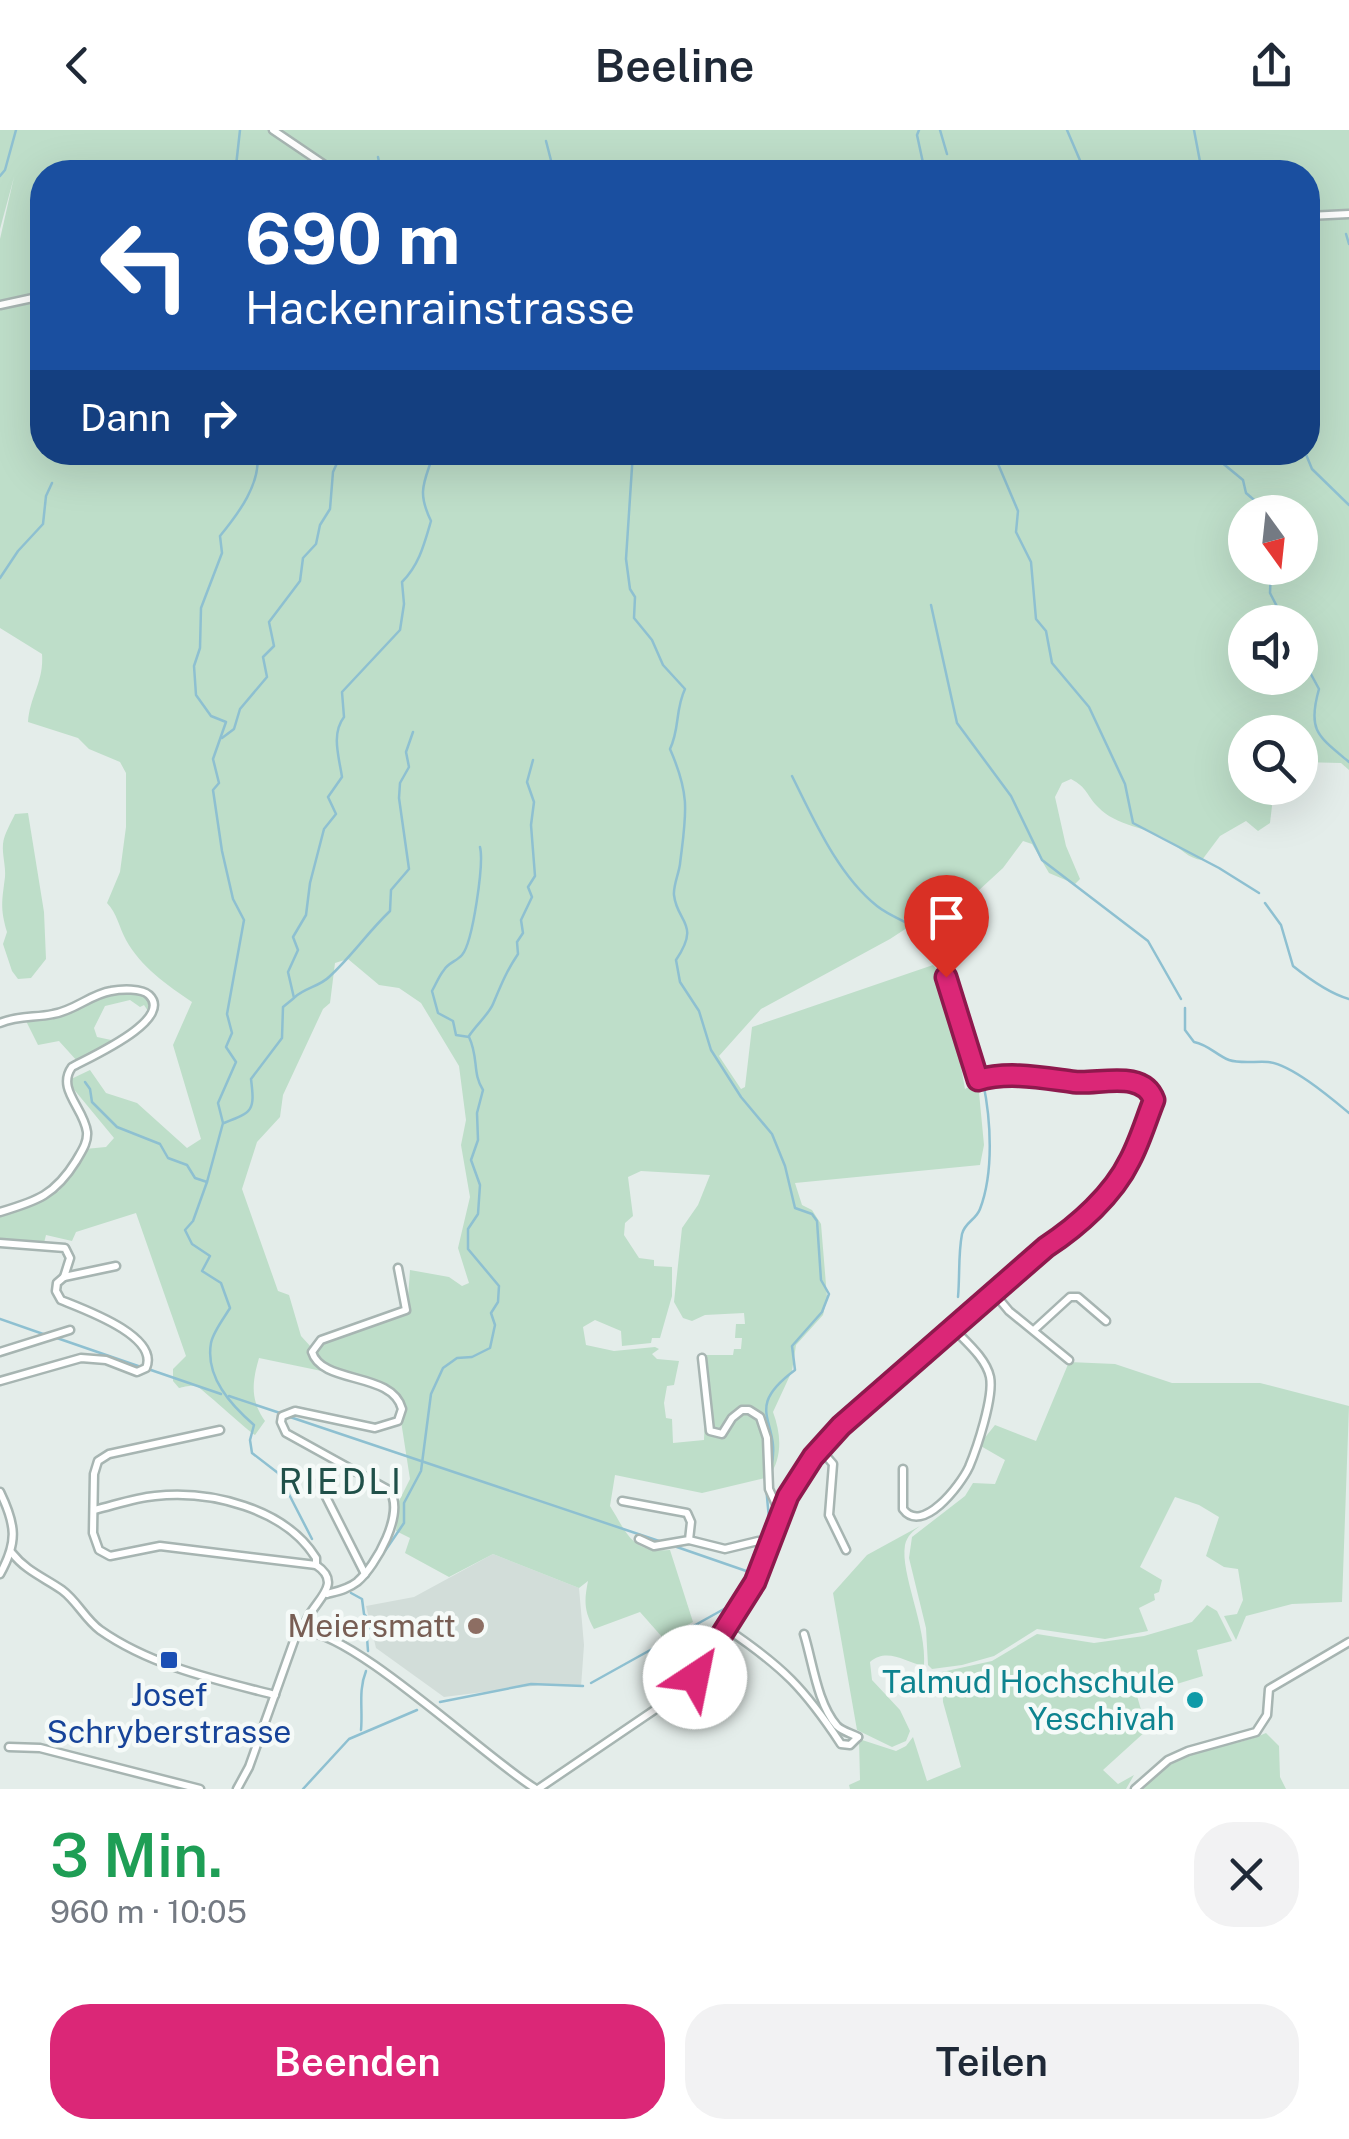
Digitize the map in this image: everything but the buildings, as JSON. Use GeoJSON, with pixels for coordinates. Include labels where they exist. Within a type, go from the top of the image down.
{"type":"FeatureCollection","features":[{"type":"Feature","properties":{"kind":"street"},"geometry":{"type":"LineString","coordinates":[[273,130],[317,160]]}},
{"type":"Feature","properties":{"kind":"street"},"geometry":{"type":"LineString","coordinates":[[1320,215],[1349,214]]}},
{"type":"Feature","properties":{"kind":"street"},"geometry":{"type":"LineString","coordinates":[[0,306],[30,299]]}},
{"type":"Feature","properties":{"kind":"street"},"geometry":{"type":"LineString","coordinates":[[237,1789],[249,1767],[296,1638],[304,1632],[331,1640],[382,1670],[537,1789],[675,1696],[695,1677],[755,1582],[780,1513],[820,1449],[841,1426],[1046,1247],[1068,1233],[1130,1162],[1154,1095],[1134,1082],[1113,1079],[1076,1082],[1040,1076],[978,1080],[946,977]]}},
{"type":"Feature","properties":{"kind":"street"},"geometry":{"type":"LineString","coordinates":[[0,1023],[20,1016],[56,1014],[112,990],[144,992],[154,1006],[145,1024],[68,1073],[68,1089],[88,1135],[63,1182],[35,1201],[0,1212]]}},
{"type":"Feature","properties":{"kind":"street"},"geometry":{"type":"LineString","coordinates":[[0,1243],[64,1248],[70,1258],[64,1277],[56,1286],[58,1298],[96,1312],[146,1348],[149,1356],[148,1366],[137,1372],[106,1360],[80,1358],[0,1381]]}},
{"type":"Feature","properties":{"kind":"street"},"geometry":{"type":"LineString","coordinates":[[64,1277],[116,1266]]}},
{"type":"Feature","properties":{"kind":"street"},"geometry":{"type":"LineString","coordinates":[[304,1632],[305,1618],[327,1594],[348,1588],[365,1574],[381,1551],[396,1504],[392,1492],[286,1433],[282,1416],[295,1412],[375,1428],[398,1422],[402,1409],[394,1396],[357,1377],[322,1366],[312,1352],[322,1340],[406,1310],[398,1268]]}},
{"type":"Feature","properties":{"kind":"street"},"geometry":{"type":"LineString","coordinates":[[994,1293],[1008,1311],[1069,1360]]}},
{"type":"Feature","properties":{"kind":"street"},"geometry":{"type":"LineString","coordinates":[[1034,1330],[1070,1297],[1078,1297],[1106,1321]]}},
{"type":"Feature","properties":{"kind":"street"},"geometry":{"type":"LineString","coordinates":[[903,1468],[904,1509],[918,1520],[932,1513],[968,1467],[989,1400],[990,1377],[978,1356],[953,1328]]}},
{"type":"Feature","properties":{"kind":"street"},"geometry":{"type":"LineString","coordinates":[[0,1352],[70,1330]]}},
{"type":"Feature","properties":{"kind":"street"},"geometry":{"type":"LineString","coordinates":[[702,1358],[710,1431],[722,1434],[742,1410],[760,1417],[766,1438],[769,1489],[780,1513]]}},
{"type":"Feature","properties":{"kind":"street"},"geometry":{"type":"LineString","coordinates":[[220,1430],[103,1457],[94,1474],[96,1544],[110,1556],[160,1546],[316,1565],[328,1578],[327,1594]]}},
{"type":"Feature","properties":{"kind":"street"},"geometry":{"type":"LineString","coordinates":[[820,1449],[832,1464],[829,1515],[846,1550]]}},
{"type":"Feature","properties":{"kind":"street"},"geometry":{"type":"LineString","coordinates":[[319,1483],[365,1574]]}},
{"type":"Feature","properties":{"kind":"street"},"geometry":{"type":"LineString","coordinates":[[0,1492],[11,1517],[12,1553],[0,1574]]}},
{"type":"Feature","properties":{"kind":"street"},"geometry":{"type":"LineString","coordinates":[[94,1510],[160,1496],[221,1500],[253,1510],[297,1534],[316,1558],[316,1565]]}},
{"type":"Feature","properties":{"kind":"street"},"geometry":{"type":"LineString","coordinates":[[622,1500],[687,1514],[691,1522],[689,1540]]}},
{"type":"Feature","properties":{"kind":"street"},"geometry":{"type":"LineString","coordinates":[[639,1539],[654,1546],[689,1540],[725,1550],[758,1540],[770,1543]]}},
{"type":"Feature","properties":{"kind":"street"},"geometry":{"type":"LineString","coordinates":[[12,1553],[25,1567],[62,1590],[92,1623],[116,1639],[165,1663],[275,1695]]}},
{"type":"Feature","properties":{"kind":"street"},"geometry":{"type":"LineString","coordinates":[[727,1629],[792,1679],[820,1711],[841,1744],[850,1745],[858,1737],[840,1730],[833,1719],[819,1688],[804,1634]]}},
{"type":"Feature","properties":{"kind":"street"},"geometry":{"type":"LineString","coordinates":[[1135,1789],[1168,1760],[1188,1750],[1256,1732],[1268,1716],[1269,1689],[1349,1642]]}},
{"type":"Feature","properties":{"kind":"street"},"geometry":{"type":"LineString","coordinates":[[9,1747],[58,1752],[200,1789]]}},
{"type":"Feature","properties":{"kind":"shaded area","name":"Meiersmatt"},"geometry":{"type":"Polygon","coordinates":[[[493,1554],[579,1588],[584,1645],[581,1687],[549,1684],[444,1697],[376,1648],[366,1606],[414,1597],[493,1554]]]}},
{"type":"Feature","properties":{"kind":"green space"},"geometry":{"type":"Polygon","coordinates":[[[0,130],[268,130],[313,160],[30,160],[30,297],[0,303],[0,239],[14,177],[0,229],[0,130]]]}},
{"type":"Feature","properties":{"kind":"green space"},"geometry":{"type":"Polygon","coordinates":[[[275,130],[1349,130],[1349,770],[1341,763],[1318,762],[1318,715],[1228,715],[1228,805],[1272,805],[1270,823],[1258,831],[1246,821],[1220,836],[1202,860],[1161,836],[1105,813],[1071,779],[1062,783],[1055,797],[1066,846],[1080,879],[1075,884],[1049,873],[1032,844],[1023,841],[1003,868],[978,891],[956,896],[890,939],[761,1009],[719,1056],[741,1089],[745,1087],[752,1027],[933,965],[944,978],[956,1025],[949,1027],[957,1045],[965,1089],[978,1082],[984,1145],[980,1165],[795,1183],[802,1205],[812,1210],[821,1224],[827,1297],[823,1315],[796,1345],[792,1371],[773,1412],[779,1445],[769,1477],[766,1432],[758,1414],[738,1410],[718,1433],[713,1431],[708,1413],[703,1355],[733,1355],[734,1349],[741,1349],[742,1338],[735,1338],[736,1324],[745,1324],[744,1313],[705,1315],[692,1321],[683,1318],[674,1302],[682,1228],[698,1205],[710,1175],[641,1171],[628,1177],[633,1216],[625,1223],[624,1235],[639,1258],[654,1260],[654,1266],[672,1267],[672,1296],[660,1338],[652,1338],[651,1343],[622,1346],[621,1331],[595,1320],[583,1327],[586,1345],[614,1351],[655,1347],[659,1349],[652,1354],[657,1359],[679,1361],[674,1385],[667,1386],[664,1403],[666,1418],[672,1419],[673,1443],[704,1440],[705,1416],[710,1433],[721,1437],[735,1418],[746,1412],[758,1419],[764,1439],[765,1478],[702,1493],[615,1475],[610,1506],[632,1540],[647,1548],[670,1550],[693,1622],[663,1638],[640,1612],[594,1629],[586,1606],[588,1581],[579,1588],[493,1554],[449,1577],[405,1553],[410,1538],[396,1531],[399,1501],[410,1479],[401,1421],[404,1405],[385,1388],[337,1371],[316,1358],[315,1350],[320,1343],[407,1313],[410,1270],[449,1277],[462,1286],[469,1283],[458,1248],[470,1197],[461,1145],[466,1120],[459,1066],[421,1003],[399,988],[379,985],[348,959],[335,963],[330,1003],[323,1009],[283,1095],[280,1117],[257,1142],[242,1189],[278,1291],[289,1295],[313,1360],[336,1374],[259,1358],[254,1391],[265,1421],[255,1435],[200,1388],[179,1388],[173,1381],[173,1369],[186,1356],[136,1213],[76,1232],[72,1241],[46,1235],[44,1243],[0,1241],[0,1214],[59,1191],[85,1149],[106,1147],[114,1138],[67,1081],[90,1070],[106,1093],[137,1103],[187,1148],[201,1139],[173,1045],[192,1002],[139,959],[107,903],[120,872],[126,827],[126,773],[120,762],[89,749],[78,738],[28,722],[42,654],[0,628],[0,307],[30,301],[30,465],[1320,465],[1320,160],[318,160],[275,130]]]}},
{"type":"Feature","properties":{"kind":"green space"},"geometry":{"type":"Polygon","coordinates":[[[28,813],[44,912],[46,959],[31,978],[18,979],[3,944],[7,932],[2,910],[3,844],[15,814],[28,813]]]}},
{"type":"Feature","properties":{"kind":"green space"},"geometry":{"type":"Polygon","coordinates":[[[139,992],[149,1001],[150,1014],[144,1005],[140,1007],[130,1000],[105,1006],[94,1028],[97,1037],[116,1041],[78,1062],[59,1041],[38,1045],[24,1017],[54,1017],[107,993],[139,992]]]}},
{"type":"Feature","properties":{"kind":"green space"},"geometry":{"type":"Polygon","coordinates":[[[1069,1362],[1115,1364],[1172,1383],[1260,1383],[1349,1406],[1342,1602],[1292,1604],[1246,1616],[1236,1640],[1224,1616],[1237,1614],[1243,1600],[1238,1569],[1224,1567],[1206,1556],[1219,1517],[1175,1497],[1140,1567],[1162,1580],[1155,1600],[1139,1608],[1148,1631],[1105,1639],[1037,1629],[994,1656],[932,1669],[928,1665],[926,1628],[909,1558],[912,1537],[965,1496],[973,1483],[995,1484],[1005,1460],[979,1445],[995,1425],[1036,1441],[1069,1362]]]}},
{"type":"Feature","properties":{"kind":"green space"},"geometry":{"type":"Polygon","coordinates":[[[920,1526],[907,1539],[905,1557],[922,1634],[924,1666],[890,1656],[870,1662],[872,1680],[900,1710],[910,1731],[906,1741],[892,1747],[857,1730],[833,1593],[867,1555],[920,1526]]]}},
{"type":"Feature","properties":{"kind":"green space"},"geometry":{"type":"Polygon","coordinates":[[[1207,1605],[1217,1611],[1232,1641],[1197,1650],[1203,1676],[1137,1696],[1147,1730],[1103,1770],[1118,1784],[1134,1775],[1126,1789],[850,1789],[849,1785],[860,1780],[859,1739],[896,1751],[913,1737],[927,1781],[961,1767],[943,1702],[942,1672],[992,1661],[1037,1634],[1094,1643],[1144,1636],[1192,1622],[1207,1605]]]}},
{"type":"Feature","properties":{"kind":"green space"},"geometry":{"type":"Polygon","coordinates":[[[1266,1733],[1279,1746],[1280,1777],[1286,1789],[1141,1789],[1186,1756],[1266,1733]]]}},
{"type":"Feature","properties":{"kind":"waterway"},"geometry":{"type":"LineString","coordinates":[[0,176],[16,130]]}},
{"type":"Feature","properties":{"kind":"waterway"},"geometry":{"type":"LineString","coordinates":[[237,160],[240,130]]}},
{"type":"Feature","properties":{"kind":"waterway"},"geometry":{"type":"LineString","coordinates":[[919,130],[922,160]]}},
{"type":"Feature","properties":{"kind":"waterway"},"geometry":{"type":"LineString","coordinates":[[940,130],[947,154]]}},
{"type":"Feature","properties":{"kind":"waterway"},"geometry":{"type":"LineString","coordinates":[[1067,130],[1080,160]]}},
{"type":"Feature","properties":{"kind":"waterway"},"geometry":{"type":"LineString","coordinates":[[1194,130],[1200,160]]}},
{"type":"Feature","properties":{"kind":"waterway"},"geometry":{"type":"LineString","coordinates":[[546,141],[551,160]]}},
{"type":"Feature","properties":{"kind":"waterway"},"geometry":{"type":"LineString","coordinates":[[1346,234],[1349,244]]}},
{"type":"Feature","properties":{"kind":"waterway"},"geometry":{"type":"LineString","coordinates":[[258,465],[241,508],[220,536],[222,553],[201,608],[200,648],[194,666],[196,695],[211,716],[226,722],[213,759],[219,783],[213,790],[233,899],[244,920],[227,1014],[232,1033],[226,1047],[236,1062],[218,1103],[223,1123],[207,1182],[193,1221],[185,1230],[192,1244],[210,1256],[202,1271],[221,1283],[230,1308],[211,1343],[216,1379],[254,1425],[252,1453],[278,1473],[312,1539]]}},
{"type":"Feature","properties":{"kind":"waterway"},"geometry":{"type":"LineString","coordinates":[[222,738],[234,729],[240,709],[267,677],[263,657],[274,646],[269,622],[300,581],[303,558],[316,544],[320,525],[330,509],[336,465]]}},
{"type":"Feature","properties":{"kind":"waterway"},"geometry":{"type":"LineString","coordinates":[[224,1123],[250,1109],[251,1079],[282,1038],[283,1007],[294,998],[288,972],[298,950],[293,937],[306,915],[324,829],[336,814],[328,797],[342,777],[337,738],[344,717],[342,692],[400,630],[402,582],[417,562],[431,521],[423,493],[430,465]]}},
{"type":"Feature","properties":{"kind":"waterway"},"geometry":{"type":"LineString","coordinates":[[632,465],[626,559],[630,589],[635,597],[634,618],[652,640],[663,665],[685,689],[670,749],[685,806],[674,891],[687,931],[676,960],[680,982],[699,1011],[711,1050],[741,1097],[772,1134],[795,1208],[812,1214],[817,1221],[821,1280],[829,1294],[822,1312],[792,1346],[795,1370],[779,1384],[766,1406],[772,1438],[771,1468]]}},
{"type":"Feature","properties":{"kind":"waterway"},"geometry":{"type":"LineString","coordinates":[[999,465],[1018,511],[1016,532],[1031,562],[1036,619],[1046,631],[1052,663],[1089,707],[1125,784],[1133,823],[1259,893]]}},
{"type":"Feature","properties":{"kind":"waterway"},"geometry":{"type":"LineString","coordinates":[[1225,465],[1243,480],[1248,495]]}},
{"type":"Feature","properties":{"kind":"waterway"},"geometry":{"type":"LineString","coordinates":[[1310,465],[1349,505]]}},
{"type":"Feature","properties":{"kind":"waterway"},"geometry":{"type":"LineString","coordinates":[[0,578],[43,524],[46,496],[52,483]]}},
{"type":"Feature","properties":{"kind":"waterway"},"geometry":{"type":"LineString","coordinates":[[1270,585],[1276,605]]}},
{"type":"Feature","properties":{"kind":"waterway"},"geometry":{"type":"LineString","coordinates":[[931,605],[957,723],[1011,796],[1042,860],[1148,941],[1181,999]]}},
{"type":"Feature","properties":{"kind":"waterway"},"geometry":{"type":"LineString","coordinates":[[1318,687],[1318,694]]}},
{"type":"Feature","properties":{"kind":"waterway"},"geometry":{"type":"LineString","coordinates":[[1318,695],[1314,714],[1318,732],[1349,762]]}},
{"type":"Feature","properties":{"kind":"waterway"},"geometry":{"type":"LineString","coordinates":[[295,997],[329,977],[390,911],[391,890],[409,869],[399,798],[400,783],[409,767],[406,752],[413,732]]}},
{"type":"Feature","properties":{"kind":"waterway"},"geometry":{"type":"LineString","coordinates":[[469,1036],[491,1008],[518,954],[517,942],[523,933],[521,920],[532,897],[528,887],[535,876],[531,825],[534,802],[527,782],[533,760]]}},
{"type":"Feature","properties":{"kind":"waterway"},"geometry":{"type":"LineString","coordinates":[[792,776],[850,879],[877,906],[925,933],[938,946],[951,971],[982,1074]]}},
{"type":"Feature","properties":{"kind":"waterway"},"geometry":{"type":"LineString","coordinates":[[385,1551],[404,1523],[404,1503],[421,1471],[431,1394],[443,1368],[457,1358],[472,1357],[490,1348],[495,1325],[491,1313],[498,1302],[499,1286],[468,1249],[468,1229],[478,1214],[480,1185],[471,1160],[478,1140],[477,1113],[483,1090],[469,1037],[456,1035],[453,1021],[438,1013],[432,991],[466,947],[477,902],[480,847]]}},
{"type":"Feature","properties":{"kind":"waterway"},"geometry":{"type":"LineString","coordinates":[[1265,903],[1281,925],[1293,966],[1327,990],[1349,999]]}},
{"type":"Feature","properties":{"kind":"waterway"},"geometry":{"type":"LineString","coordinates":[[1185,1008],[1185,1030],[1194,1042],[1229,1060],[1268,1062],[1288,1069],[1349,1113]]}},
{"type":"Feature","properties":{"kind":"waterway"},"geometry":{"type":"LineString","coordinates":[[85,1082],[92,1102],[117,1127],[160,1144],[168,1158],[187,1165],[195,1178],[207,1182]]}},
{"type":"Feature","properties":{"kind":"waterway"},"geometry":{"type":"LineString","coordinates":[[958,1297],[962,1234],[980,1209],[988,1179],[989,1129],[983,1082]]}},
{"type":"Feature","properties":{"kind":"waterway"},"geometry":{"type":"LineString","coordinates":[[0,1319],[46,1335]]}},
{"type":"Feature","properties":{"kind":"waterway"},"geometry":{"type":"LineString","coordinates":[[54,1337],[141,1367]]}},
{"type":"Feature","properties":{"kind":"waterway"},"geometry":{"type":"LineString","coordinates":[[148,1369],[221,1394]]}},
{"type":"Feature","properties":{"kind":"waterway"},"geometry":{"type":"LineString","coordinates":[[229,1396],[283,1414]]}},
{"type":"Feature","properties":{"kind":"waterway"},"geometry":{"type":"LineString","coordinates":[[290,1417],[662,1542]]}},
{"type":"Feature","properties":{"kind":"waterway"},"geometry":{"type":"LineString","coordinates":[[764,1535],[769,1519],[766,1486]]}},
{"type":"Feature","properties":{"kind":"waterway"},"geometry":{"type":"LineString","coordinates":[[591,1683],[733,1604],[752,1573],[674,1546]]}},
{"type":"Feature","properties":{"kind":"waterway"},"geometry":{"type":"LineString","coordinates":[[351,1593],[362,1599],[364,1614],[372,1623],[368,1651]]}},
{"type":"Feature","properties":{"kind":"waterway"},"geometry":{"type":"LineString","coordinates":[[361,1730],[361,1693],[366,1671]]}},
{"type":"Feature","properties":{"kind":"waterway"},"geometry":{"type":"LineString","coordinates":[[440,1702],[531,1684],[583,1686]]}},
{"type":"Feature","properties":{"kind":"waterway"},"geometry":{"type":"LineString","coordinates":[[303,1789],[349,1739],[417,1710]]}},
{"type":"Feature","properties":{"kind":"place","name":"Meiersmatt"},"geometry":{"type":"Point","coordinates":[476,1626]}},
{"type":"Feature","properties":{"kind":"place","name":"Josef Schryberstrasse"},"geometry":{"type":"Point","coordinates":[169,1660]}},
{"type":"Feature","properties":{"kind":"place","name":"Talmud Hochschule Yeschivah"},"geometry":{"type":"Point","coordinates":[1195,1700]}},
{"type":"Feature","properties":{"kind":"district","name":"RIEDLI"},"geometry":{"type":"Point","coordinates":[341,1482]}},
{"type":"Feature","properties":{"kind":"route"},"geometry":{"type":"LineString","coordinates":[[695,1677],[755,1582],[780,1513],[820,1449],[841,1426],[1046,1247],[1068,1233],[1103,1197],[1130,1162],[1154,1100],[1150,1091],[1134,1082],[1113,1079],[1076,1082],[1040,1076],[978,1080],[946,977]]}}]}
